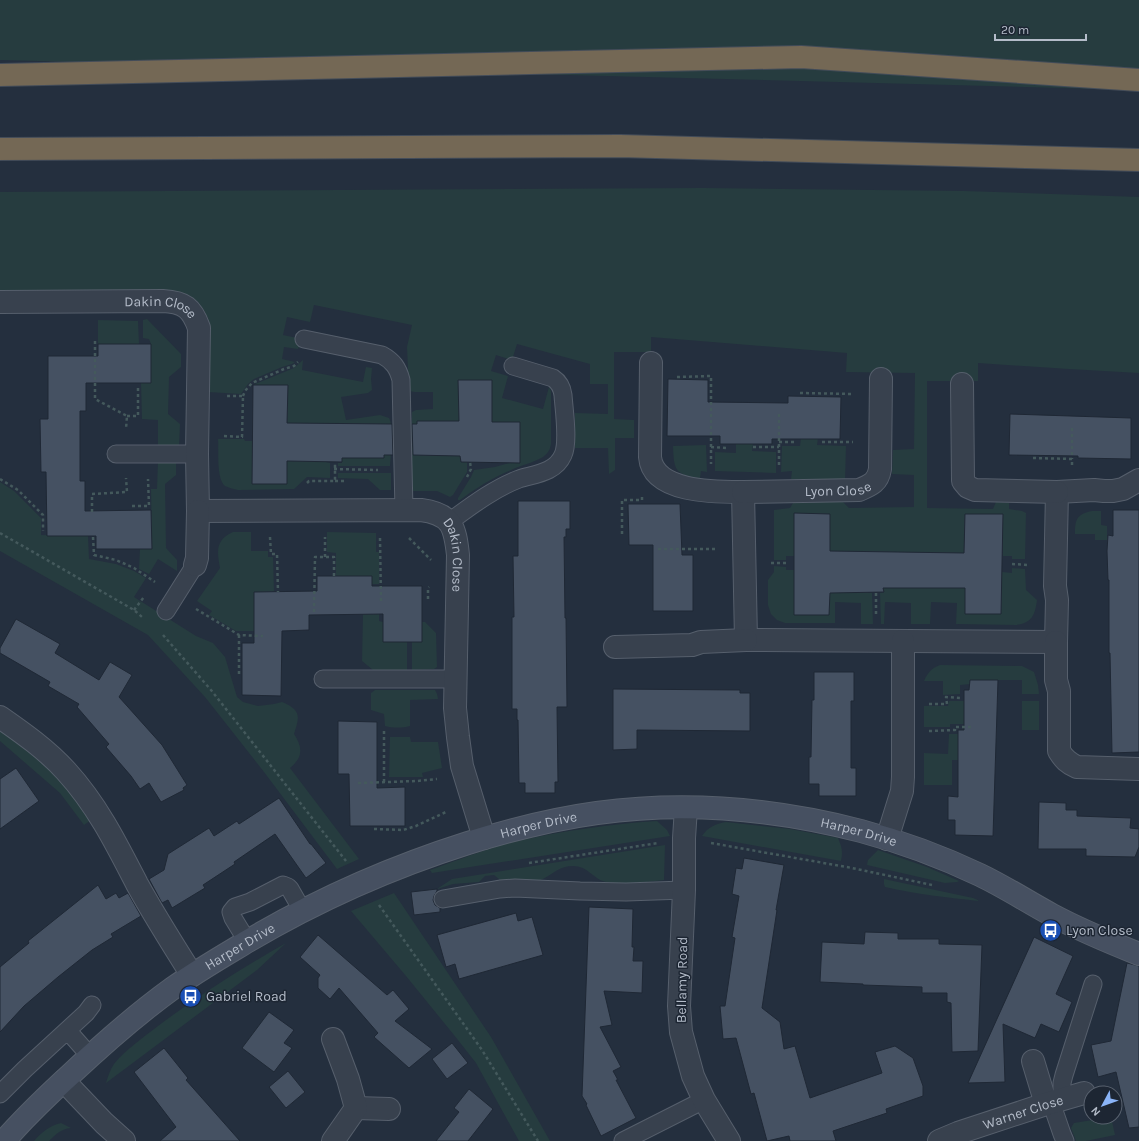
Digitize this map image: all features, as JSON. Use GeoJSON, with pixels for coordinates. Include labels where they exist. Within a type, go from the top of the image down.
{"type":"FeatureCollection","features":[{"type":"Feature","properties":{"kind":"highway"},"geometry":{"type":"LineString","coordinates":[[0,75],[801,57],[1139,80]]}},
{"type":"Feature","properties":{"kind":"highway"},"geometry":{"type":"LineString","coordinates":[[0,149],[620,146],[1139,160]]}},
{"type":"Feature","properties":{"kind":"street","name":"Dakin Close"},"geometry":{"type":"LineString","coordinates":[[0,302],[174,301],[183,304],[190,310],[199,328],[197,454],[198,511],[197,558],[195,565]]}},
{"type":"Feature","properties":{"kind":"street"},"geometry":{"type":"LineString","coordinates":[[651,370],[650,457],[654,470]]}},
{"type":"Feature","properties":{"kind":"street"},"geometry":{"type":"LineString","coordinates":[[962,384],[963,481],[968,487],[975,490],[1057,492],[1094,490],[1113,491],[1123,489],[1139,480]]}},
{"type":"Feature","properties":{"kind":"street","name":"Lyon Close"},"geometry":{"type":"LineString","coordinates":[[654,470],[673,484],[711,492],[860,490],[867,487],[879,477],[880,387]]}},
{"type":"Feature","properties":{"kind":"street"},"geometry":{"type":"LineString","coordinates":[[743,492],[746,640]]}},
{"type":"Feature","properties":{"kind":"street"},"geometry":{"type":"LineString","coordinates":[[1057,492],[1055,586],[1057,600],[1056,680],[1059,691],[1059,751],[1063,758],[1070,764],[1077,767],[1139,769]]}},
{"type":"Feature","properties":{"kind":"street","name":"Dakin Close"},"geometry":{"type":"LineString","coordinates":[[198,511],[421,510],[442,516],[449,522],[456,539],[458,555],[455,679],[455,708],[458,737],[462,766],[484,838]]}},
{"type":"Feature","properties":{"kind":"street"},"geometry":{"type":"LineString","coordinates":[[614,647],[692,645],[701,642],[746,640],[1056,642]]}},
{"type":"Feature","properties":{"kind":"street"},"geometry":{"type":"LineString","coordinates":[[887,839],[902,791],[903,641]]}},
{"type":"Feature","properties":{"kind":"street"},"geometry":{"type":"LineString","coordinates":[[0,717],[42,747],[66,770],[95,807],[170,941],[192,975]]}},
{"type":"Feature","properties":{"kind":"street","name":"Harper Drive"},"geometry":{"type":"LineString","coordinates":[[4,1141],[19,1124],[90,1056],[127,1024],[173,988],[247,941],[302,910],[362,882],[411,862],[484,838],[551,821],[599,813],[642,809],[686,808],[774,813],[862,832],[887,839],[946,860],[983,876],[1084,931],[1139,954]]}},
{"type":"Feature","properties":{"kind":"street","name":"Bellamy Road"},"geometry":{"type":"LineString","coordinates":[[686,808],[680,1006],[681,1032],[693,1076],[704,1100],[729,1141]]}},
{"type":"Feature","properties":{"kind":"street"},"geometry":{"type":"LineString","coordinates":[[333,1039],[348,1079],[356,1108]]}},
{"type":"Feature","properties":{"kind":"street"},"geometry":{"type":"LineString","coordinates":[[1033,1061],[1053,1102]]}},
{"type":"Feature","properties":{"kind":"street"},"geometry":{"type":"LineString","coordinates":[[64,1080],[95,1114],[124,1141]]}},
{"type":"Feature","properties":{"kind":"street","name":"Warner Close"},"geometry":{"type":"LineString","coordinates":[[939,1141],[958,1133],[1083,1093]]}},
{"type":"Feature","properties":{"kind":"street"},"geometry":{"type":"LineString","coordinates":[[356,1108],[390,1109]]}},
{"type":"Feature","properties":{"kind":"street"},"geometry":{"type":"LineString","coordinates":[[333,1141],[356,1108]]}},
{"type":"Feature","properties":{"kind":"lane"},"geometry":{"type":"LineString","coordinates":[[304,339],[382,355],[395,364],[401,380],[403,470],[393,510]]}},
{"type":"Feature","properties":{"kind":"lane"},"geometry":{"type":"LineString","coordinates":[[449,522],[487,494],[504,486],[551,469],[558,463],[563,455],[566,440],[562,388],[553,378],[513,366]]}},
{"type":"Feature","properties":{"kind":"lane"},"geometry":{"type":"LineString","coordinates":[[116,454],[197,454]]}},
{"type":"Feature","properties":{"kind":"lane"},"geometry":{"type":"LineString","coordinates":[[166,611],[195,565]]}},
{"type":"Feature","properties":{"kind":"lane"},"geometry":{"type":"LineString","coordinates":[[323,678],[455,679]]}},
{"type":"Feature","properties":{"kind":"lane"},"geometry":{"type":"LineString","coordinates":[[247,941],[233,918],[231,912],[234,907],[250,902],[283,885],[288,886],[302,910]]}},
{"type":"Feature","properties":{"kind":"lane"},"geometry":{"type":"LineString","coordinates":[[444,899],[500,889],[515,888],[626,892],[684,890]]}},
{"type":"Feature","properties":{"kind":"lane"},"geometry":{"type":"LineString","coordinates":[[1065,1141],[1053,1102],[1062,1083],[1093,984]]}},
{"type":"Feature","properties":{"kind":"lane"},"geometry":{"type":"LineString","coordinates":[[0,1094],[86,1013],[92,1005]]}},
{"type":"Feature","properties":{"kind":"lane"},"geometry":{"type":"LineString","coordinates":[[68,1030],[90,1056]]}},
{"type":"Feature","properties":{"kind":"lane"},"geometry":{"type":"LineString","coordinates":[[623,1141],[704,1100]]}},
{"type":"Feature","properties":{"kind":"path"},"geometry":{"type":"LineString","coordinates":[[217,436],[242,436],[243,396],[245,391],[252,383],[294,366],[299,360],[304,339]]}},
{"type":"Feature","properties":{"kind":"path"},"geometry":{"type":"LineString","coordinates":[[651,370],[711,376],[711,492]]}},
{"type":"Feature","properties":{"kind":"path"},"geometry":{"type":"LineString","coordinates":[[127,416],[138,416],[138,385]]}},
{"type":"Feature","properties":{"kind":"path"},"geometry":{"type":"LineString","coordinates":[[800,393],[880,387]]}},
{"type":"Feature","properties":{"kind":"path"},"geometry":{"type":"LineString","coordinates":[[218,396],[243,396]]}},
{"type":"Feature","properties":{"kind":"path"},"geometry":{"type":"LineString","coordinates":[[778,492],[779,413]]}},
{"type":"Feature","properties":{"kind":"path"},"geometry":{"type":"LineString","coordinates":[[1072,428],[1072,459]]}},
{"type":"Feature","properties":{"kind":"path"},"geometry":{"type":"LineString","coordinates":[[779,442],[797,442]]}},
{"type":"Feature","properties":{"kind":"path"},"geometry":{"type":"LineString","coordinates":[[822,442],[880,443]]}},
{"type":"Feature","properties":{"kind":"path"},"geometry":{"type":"LineString","coordinates":[[711,447],[728,448]]}},
{"type":"Feature","properties":{"kind":"path"},"geometry":{"type":"LineString","coordinates":[[753,447],[779,447]]}},
{"type":"Feature","properties":{"kind":"path"},"geometry":{"type":"LineString","coordinates":[[132,506],[149,506],[148,454]]}},
{"type":"Feature","properties":{"kind":"path"},"geometry":{"type":"LineString","coordinates":[[334,469],[403,470]]}},
{"type":"Feature","properties":{"kind":"path"},"geometry":{"type":"LineString","coordinates":[[622,534],[622,500],[642,500],[642,477],[649,477],[654,470]]}},
{"type":"Feature","properties":{"kind":"path"},"geometry":{"type":"LineString","coordinates":[[0,479],[18,490],[43,515],[43,531]]}},
{"type":"Feature","properties":{"kind":"path"},"geometry":{"type":"LineString","coordinates":[[335,481],[350,481]]}},
{"type":"Feature","properties":{"kind":"path"},"geometry":{"type":"LineString","coordinates":[[381,601],[380,529],[383,528],[393,510]]}},
{"type":"Feature","properties":{"kind":"path"},"geometry":{"type":"LineString","coordinates":[[270,511],[271,554],[277,554],[278,592]]}},
{"type":"Feature","properties":{"kind":"path"},"geometry":{"type":"LineString","coordinates":[[0,533],[134,610],[145,620]]}},
{"type":"Feature","properties":{"kind":"path"},"geometry":{"type":"LineString","coordinates":[[406,535],[434,563]]}},
{"type":"Feature","properties":{"kind":"path"},"geometry":{"type":"LineString","coordinates":[[93,537],[94,555],[116,560],[134,568],[239,635],[262,636]]}},
{"type":"Feature","properties":{"kind":"path"},"geometry":{"type":"LineString","coordinates":[[658,549],[744,550]]}},
{"type":"Feature","properties":{"kind":"path"},"geometry":{"type":"LineString","coordinates":[[771,555],[771,563],[786,563]]}},
{"type":"Feature","properties":{"kind":"path"},"geometry":{"type":"LineString","coordinates":[[314,612],[314,556],[334,557],[334,576]]}},
{"type":"Feature","properties":{"kind":"path"},"geometry":{"type":"LineString","coordinates":[[1012,564],[1029,565]]}},
{"type":"Feature","properties":{"kind":"path"},"geometry":{"type":"LineString","coordinates":[[428,601],[428,588],[432,584]]}},
{"type":"Feature","properties":{"kind":"path"},"geometry":{"type":"LineString","coordinates":[[163,635],[211,690],[362,882],[482,1050],[538,1141]]}},
{"type":"Feature","properties":{"kind":"path"},"geometry":{"type":"LineString","coordinates":[[239,635],[239,677]]}},
{"type":"Feature","properties":{"kind":"path"},"geometry":{"type":"LineString","coordinates":[[903,703],[947,704],[946,697],[961,698]]}},
{"type":"Feature","properties":{"kind":"path"},"geometry":{"type":"LineString","coordinates":[[903,731],[955,730],[955,727],[973,728]]}},
{"type":"Feature","properties":{"kind":"path"},"geometry":{"type":"LineString","coordinates":[[384,731],[384,782]]}},
{"type":"Feature","properties":{"kind":"path"},"geometry":{"type":"LineString","coordinates":[[358,783],[417,781],[466,776]]}},
{"type":"Feature","properties":{"kind":"path"},"geometry":{"type":"LineString","coordinates":[[374,829],[403,830],[416,826],[444,814],[472,797]]}},
{"type":"Feature","properties":{"kind":"green space"},"geometry":{"type":"Polygon","coordinates":[[[0,0],[1139,0],[1139,90],[0,60],[0,0]]]}},
{"type":"Feature","properties":{"kind":"green space"},"geometry":{"type":"Polygon","coordinates":[[[703,188],[964,191],[1139,197],[1139,373],[978,363],[978,381],[927,381],[927,508],[993,509],[996,502],[1009,503],[1009,509],[1026,513],[1025,559],[1012,559],[1012,556],[1003,556],[1003,514],[965,514],[964,553],[830,551],[830,514],[794,513],[794,556],[786,556],[786,560],[774,560],[774,510],[790,508],[793,503],[842,501],[849,508],[914,507],[914,475],[892,474],[893,450],[914,449],[915,373],[846,372],[847,353],[651,337],[651,352],[614,352],[614,419],[634,420],[634,438],[615,438],[615,470],[609,474],[608,448],[575,448],[575,413],[608,414],[608,384],[590,384],[590,364],[517,344],[512,360],[496,355],[491,371],[508,376],[502,398],[543,409],[549,387],[551,391],[550,448],[543,457],[497,476],[458,500],[474,470],[495,467],[519,460],[492,422],[491,380],[458,380],[459,421],[417,421],[417,455],[460,456],[461,462],[467,462],[467,472],[453,495],[450,497],[437,491],[411,491],[412,412],[416,410],[433,409],[433,392],[409,391],[407,347],[412,325],[314,305],[310,322],[287,317],[283,335],[302,339],[298,349],[284,347],[282,359],[295,362],[254,379],[248,384],[241,394],[208,392],[208,318],[198,302],[190,296],[171,290],[0,291],[0,192],[703,188]]]}},
{"type":"Feature","properties":{"kind":"green space"},"geometry":{"type":"Polygon","coordinates":[[[147,319],[181,354],[181,367],[169,377],[168,414],[180,424],[179,446],[158,447],[158,420],[142,419],[141,383],[151,383],[151,344],[149,339],[143,338],[143,320],[147,319]]]}},
{"type":"Feature","properties":{"kind":"green space"},"geometry":{"type":"Polygon","coordinates":[[[98,320],[138,321],[139,344],[98,344],[98,320]]]}},
{"type":"Feature","properties":{"kind":"green space"},"geometry":{"type":"Polygon","coordinates":[[[303,360],[302,370],[363,382],[366,367],[372,368],[372,390],[368,393],[341,397],[346,420],[380,415],[389,418],[391,422],[392,434],[390,466],[338,466],[338,463],[342,463],[342,458],[384,424],[287,423],[288,385],[253,385],[294,368],[303,360]]]}},
{"type":"Feature","properties":{"kind":"green space"},"geometry":{"type":"Polygon","coordinates":[[[801,438],[818,438],[817,445],[846,446],[845,481],[791,479],[792,471],[781,472],[782,446],[800,446],[801,438]]]}},
{"type":"Feature","properties":{"kind":"green space"},"geometry":{"type":"Polygon","coordinates":[[[218,439],[244,439],[245,441],[253,441],[252,484],[287,484],[287,457],[326,457],[326,462],[330,463],[330,478],[307,477],[294,489],[238,490],[225,486],[220,477],[219,471],[218,439]]]}},
{"type":"Feature","properties":{"kind":"green space"},"geometry":{"type":"Polygon","coordinates":[[[736,444],[753,444],[752,451],[776,452],[776,473],[715,471],[715,452],[736,453],[736,444]]]}},
{"type":"Feature","properties":{"kind":"green space"},"geometry":{"type":"Polygon","coordinates":[[[706,445],[707,472],[701,471],[700,478],[685,475],[677,470],[674,460],[673,446],[706,445]]]}},
{"type":"Feature","properties":{"kind":"green space"},"geometry":{"type":"Polygon","coordinates":[[[173,460],[176,463],[176,475],[165,484],[166,548],[177,560],[177,571],[158,559],[149,574],[139,569],[140,549],[152,549],[151,489],[157,489],[158,461],[173,460]]]}},
{"type":"Feature","properties":{"kind":"green space"},"geometry":{"type":"Polygon","coordinates":[[[338,473],[391,473],[391,490],[380,490],[368,479],[338,478],[338,473]]]}},
{"type":"Feature","properties":{"kind":"green space"},"geometry":{"type":"Polygon","coordinates":[[[0,482],[14,491],[41,518],[41,535],[88,536],[89,559],[116,564],[134,571],[146,578],[134,597],[196,636],[213,643],[225,657],[237,697],[243,702],[258,706],[282,702],[296,711],[298,718],[294,734],[299,744],[300,752],[297,760],[290,768],[359,859],[337,869],[205,697],[148,635],[0,551],[0,482]]]}},
{"type":"Feature","properties":{"kind":"green space"},"geometry":{"type":"Polygon","coordinates":[[[1092,511],[1101,511],[1101,525],[1107,526],[1107,540],[1095,540],[1095,534],[1075,534],[1076,521],[1078,518],[1083,514],[1092,511]]]}},
{"type":"Feature","properties":{"kind":"green space"},"geometry":{"type":"Polygon","coordinates":[[[233,532],[251,532],[251,551],[268,551],[268,557],[273,557],[274,592],[254,592],[254,631],[236,631],[209,615],[212,611],[197,601],[220,568],[218,552],[220,543],[227,535],[233,532]]]}},
{"type":"Feature","properties":{"kind":"green space"},"geometry":{"type":"Polygon","coordinates":[[[327,532],[376,533],[376,552],[379,552],[379,584],[372,584],[371,576],[336,576],[336,553],[327,552],[327,532]]]}},
{"type":"Feature","properties":{"kind":"green space"},"geometry":{"type":"Polygon","coordinates":[[[774,566],[786,567],[786,570],[794,570],[794,615],[829,615],[830,587],[869,587],[868,593],[872,593],[873,624],[861,624],[861,603],[835,602],[835,623],[785,623],[777,620],[771,614],[768,605],[768,580],[774,572],[774,566]]]}},
{"type":"Feature","properties":{"kind":"green space"},"geometry":{"type":"Polygon","coordinates":[[[1012,568],[1025,569],[1026,590],[1037,600],[1034,614],[1026,622],[1016,625],[956,624],[957,603],[931,602],[930,624],[911,624],[911,603],[885,602],[884,624],[881,624],[880,593],[884,592],[883,588],[965,588],[965,614],[1001,614],[1002,572],[1012,573],[1012,568]]]}},
{"type":"Feature","properties":{"kind":"green space"},"geometry":{"type":"Polygon","coordinates":[[[372,604],[379,605],[379,621],[383,622],[407,642],[407,670],[373,670],[362,661],[363,614],[372,614],[372,604]]]}},
{"type":"Feature","properties":{"kind":"green space"},"geometry":{"type":"Polygon","coordinates":[[[422,622],[425,622],[436,633],[437,667],[434,669],[412,670],[412,642],[422,622]]]}},
{"type":"Feature","properties":{"kind":"green space"},"geometry":{"type":"Polygon","coordinates":[[[940,665],[1022,666],[1034,672],[1039,694],[1022,694],[1022,680],[970,680],[970,684],[960,685],[960,694],[943,695],[943,681],[924,681],[930,671],[940,665]]]}},
{"type":"Feature","properties":{"kind":"green space"},"geometry":{"type":"Polygon","coordinates":[[[375,690],[435,690],[438,699],[410,700],[410,726],[391,727],[385,726],[384,714],[371,710],[371,693],[375,690]]]}},
{"type":"Feature","properties":{"kind":"green space"},"geometry":{"type":"Polygon","coordinates":[[[949,701],[964,701],[968,724],[950,724],[950,727],[924,727],[924,706],[948,706],[949,701]]]}},
{"type":"Feature","properties":{"kind":"green space"},"geometry":{"type":"Polygon","coordinates":[[[1022,701],[1039,701],[1039,730],[1022,730],[1022,701]]]}},
{"type":"Feature","properties":{"kind":"green space"},"geometry":{"type":"Polygon","coordinates":[[[0,731],[23,747],[59,778],[75,797],[91,820],[84,825],[60,793],[0,741],[0,731]]]}},
{"type":"Feature","properties":{"kind":"green space"},"geometry":{"type":"Polygon","coordinates":[[[949,734],[958,734],[958,760],[952,760],[952,785],[924,785],[924,753],[948,754],[949,734]]]}},
{"type":"Feature","properties":{"kind":"green space"},"geometry":{"type":"Polygon","coordinates":[[[390,737],[410,737],[411,742],[438,742],[442,768],[422,773],[423,777],[389,777],[390,737]]]}},
{"type":"Feature","properties":{"kind":"green space"},"geometry":{"type":"Polygon","coordinates":[[[657,821],[667,830],[670,836],[432,873],[430,870],[517,841],[587,828],[657,821]]]}},
{"type":"Feature","properties":{"kind":"green space"},"geometry":{"type":"Polygon","coordinates":[[[726,822],[790,829],[838,838],[842,850],[841,861],[702,836],[712,826],[726,822]]]}},
{"type":"Feature","properties":{"kind":"green space"},"geometry":{"type":"Polygon","coordinates":[[[665,845],[664,880],[620,884],[606,882],[597,878],[583,868],[568,866],[543,879],[535,881],[506,883],[494,875],[485,876],[479,882],[453,884],[437,889],[452,879],[665,845]]]}},
{"type":"Feature","properties":{"kind":"green space"},"geometry":{"type":"Polygon","coordinates":[[[878,850],[927,867],[959,881],[945,883],[867,865],[868,860],[878,850]]]}},
{"type":"Feature","properties":{"kind":"green space"},"geometry":{"type":"Polygon","coordinates":[[[884,879],[973,898],[980,901],[932,896],[885,887],[884,879]]]}},
{"type":"Feature","properties":{"kind":"green space"},"geometry":{"type":"Polygon","coordinates":[[[394,893],[491,1037],[550,1141],[519,1141],[476,1063],[351,911],[394,893]]]}},
{"type":"Feature","properties":{"kind":"green space"},"geometry":{"type":"Polygon","coordinates":[[[286,943],[257,970],[106,1083],[114,1064],[141,1039],[205,993],[286,943]]]}},
{"type":"Feature","properties":{"kind":"green space"},"geometry":{"type":"Polygon","coordinates":[[[1083,1122],[1083,1125],[1113,1125],[1115,1135],[1086,1141],[1076,1141],[1071,1128],[1074,1123],[1083,1122]]]}},
{"type":"Feature","properties":{"kind":"green space"},"geometry":{"type":"Polygon","coordinates":[[[61,1123],[71,1128],[64,1129],[49,1141],[34,1141],[46,1130],[61,1123]]]}},
{"type":"Feature","properties":{"kind":"building"},"geometry":{"type":"Polygon","coordinates":[[[98,344],[151,344],[151,383],[86,383],[86,411],[80,411],[80,481],[85,481],[85,511],[151,510],[152,549],[96,549],[96,536],[47,536],[46,472],[41,472],[40,419],[48,419],[48,356],[98,356],[98,344]]]}},
{"type":"Feature","properties":{"kind":"building"},"geometry":{"type":"Polygon","coordinates":[[[668,379],[708,380],[708,402],[788,403],[788,396],[841,397],[840,439],[772,439],[772,444],[720,444],[720,436],[667,436],[668,379]]]}},
{"type":"Feature","properties":{"kind":"building"},"geometry":{"type":"Polygon","coordinates":[[[458,380],[492,380],[492,422],[520,422],[520,463],[461,462],[460,456],[413,455],[412,424],[417,424],[417,421],[459,421],[458,380]]]}},
{"type":"Feature","properties":{"kind":"building"},"geometry":{"type":"Polygon","coordinates":[[[253,385],[288,385],[287,423],[392,424],[393,455],[384,455],[384,458],[342,458],[342,462],[287,461],[287,484],[252,484],[253,385]]]}},
{"type":"Feature","properties":{"kind":"building"},"geometry":{"type":"Polygon","coordinates":[[[1010,414],[1131,418],[1131,459],[1078,458],[1078,456],[1009,455],[1010,414]]]}},
{"type":"Feature","properties":{"kind":"building"},"geometry":{"type":"Polygon","coordinates":[[[518,501],[570,501],[570,529],[566,529],[566,537],[564,537],[567,707],[557,707],[558,782],[555,782],[555,793],[525,793],[525,783],[519,783],[517,709],[512,709],[512,617],[514,617],[513,556],[518,556],[518,501]]]}},
{"type":"Feature","properties":{"kind":"building"},"geometry":{"type":"Polygon","coordinates":[[[628,504],[680,504],[682,555],[693,555],[693,611],[653,611],[653,545],[629,545],[628,504]]]}},
{"type":"Feature","properties":{"kind":"building"},"geometry":{"type":"Polygon","coordinates":[[[1113,510],[1139,510],[1139,752],[1112,753],[1109,653],[1109,580],[1107,551],[1108,535],[1113,536],[1113,510]]]}},
{"type":"Feature","properties":{"kind":"building"},"geometry":{"type":"Polygon","coordinates":[[[794,513],[830,514],[830,551],[964,553],[965,514],[1003,514],[1001,614],[965,614],[965,588],[883,588],[884,592],[830,593],[829,615],[794,615],[794,513]]]}},
{"type":"Feature","properties":{"kind":"building"},"geometry":{"type":"Polygon","coordinates":[[[317,576],[372,576],[372,586],[422,586],[422,642],[383,642],[383,614],[309,615],[309,630],[282,631],[281,696],[242,695],[242,643],[254,643],[254,592],[317,591],[317,576]]]}},
{"type":"Feature","properties":{"kind":"building"},"geometry":{"type":"Polygon","coordinates":[[[16,619],[60,644],[55,653],[99,680],[110,662],[132,675],[119,697],[162,745],[187,785],[183,788],[184,790],[161,802],[149,783],[140,789],[106,747],[109,744],[77,707],[79,704],[48,686],[50,682],[0,653],[0,648],[16,619]]]}},
{"type":"Feature","properties":{"kind":"building"},"geometry":{"type":"Polygon","coordinates":[[[814,672],[854,672],[854,701],[851,701],[851,768],[856,768],[856,796],[819,796],[819,784],[809,784],[812,700],[814,700],[814,672]]]}},
{"type":"Feature","properties":{"kind":"building"},"geometry":{"type":"Polygon","coordinates":[[[970,680],[998,680],[993,836],[955,835],[955,820],[948,820],[948,796],[958,797],[958,730],[964,730],[964,690],[969,690],[970,680]]]}},
{"type":"Feature","properties":{"kind":"building"},"geometry":{"type":"Polygon","coordinates":[[[613,689],[740,690],[740,693],[750,693],[750,731],[637,730],[637,749],[613,750],[613,689]]]}},
{"type":"Feature","properties":{"kind":"building"},"geometry":{"type":"Polygon","coordinates":[[[338,721],[377,722],[377,788],[405,787],[405,826],[350,826],[349,774],[338,774],[338,721]]]}},
{"type":"Feature","properties":{"kind":"building"},"geometry":{"type":"Polygon","coordinates":[[[16,768],[39,801],[0,829],[0,779],[16,768]]]}},
{"type":"Feature","properties":{"kind":"building"},"geometry":{"type":"Polygon","coordinates":[[[279,798],[310,844],[326,863],[306,878],[275,834],[234,862],[235,864],[203,885],[205,888],[172,908],[168,900],[162,903],[149,879],[164,870],[168,854],[209,828],[214,836],[237,821],[239,824],[279,798]]]}},
{"type":"Feature","properties":{"kind":"building"},"geometry":{"type":"Polygon","coordinates":[[[1039,802],[1066,803],[1066,810],[1077,810],[1077,816],[1131,818],[1130,828],[1139,829],[1139,847],[1135,857],[1086,856],[1086,849],[1038,849],[1039,802]]]}},
{"type":"Feature","properties":{"kind":"building"},"geometry":{"type":"Polygon","coordinates":[[[744,858],[784,865],[762,1008],[780,1022],[784,1049],[795,1046],[810,1098],[882,1073],[875,1052],[895,1046],[913,1058],[923,1086],[923,1096],[886,1109],[887,1113],[833,1131],[836,1141],[790,1141],[789,1136],[767,1141],[754,1093],[751,1094],[736,1038],[723,1039],[720,1006],[725,1006],[735,938],[732,937],[739,896],[732,894],[736,868],[742,869],[744,858]]]}},
{"type":"Feature","properties":{"kind":"building"},"geometry":{"type":"Polygon","coordinates":[[[98,885],[106,899],[116,893],[119,898],[128,893],[141,916],[111,934],[113,937],[92,950],[58,977],[24,1006],[0,1032],[0,967],[29,943],[28,941],[98,885]]]}},
{"type":"Feature","properties":{"kind":"building"},"geometry":{"type":"Polygon","coordinates":[[[437,889],[433,900],[435,905],[440,908],[440,912],[414,915],[411,892],[437,889]]]}},
{"type":"Feature","properties":{"kind":"building"},"geometry":{"type":"Polygon","coordinates":[[[589,907],[633,909],[633,961],[643,961],[642,993],[604,991],[612,1025],[600,1027],[621,1067],[613,1071],[618,1080],[616,1080],[636,1118],[601,1136],[582,1096],[589,907]]]}},
{"type":"Feature","properties":{"kind":"building"},"geometry":{"type":"Polygon","coordinates":[[[516,913],[518,921],[532,917],[543,955],[459,979],[455,964],[446,967],[437,935],[516,913]]]}},
{"type":"Feature","properties":{"kind":"building"},"geometry":{"type":"Polygon","coordinates":[[[865,932],[898,933],[898,939],[939,939],[939,944],[982,945],[978,1051],[952,1052],[951,1003],[947,1002],[947,993],[922,993],[922,987],[820,982],[822,942],[864,944],[865,932]]]}},
{"type":"Feature","properties":{"kind":"building"},"geometry":{"type":"Polygon","coordinates":[[[318,935],[387,995],[393,990],[409,1009],[395,1021],[432,1049],[409,1068],[374,1037],[378,1033],[339,988],[330,999],[318,988],[318,978],[320,975],[300,957],[318,935]]]}},
{"type":"Feature","properties":{"kind":"building"},"geometry":{"type":"Polygon","coordinates":[[[1034,937],[1073,956],[1056,994],[1072,1002],[1059,1032],[1041,1024],[1035,1038],[1003,1024],[1005,1082],[968,1083],[1034,937]]]}},
{"type":"Feature","properties":{"kind":"building"},"geometry":{"type":"Polygon","coordinates":[[[1127,963],[1139,966],[1139,1127],[1129,1128],[1123,1102],[1123,1085],[1119,1085],[1116,1072],[1098,1077],[1091,1045],[1111,1041],[1127,963]]]}},
{"type":"Feature","properties":{"kind":"building"},"geometry":{"type":"Polygon","coordinates":[[[269,1012],[294,1030],[284,1043],[292,1048],[274,1072],[242,1048],[269,1012]]]}},
{"type":"Feature","properties":{"kind":"building"},"geometry":{"type":"Polygon","coordinates":[[[452,1043],[468,1063],[447,1079],[432,1059],[452,1043]]]}},
{"type":"Feature","properties":{"kind":"building"},"geometry":{"type":"Polygon","coordinates":[[[164,1048],[188,1078],[186,1080],[240,1141],[160,1141],[176,1127],[134,1072],[164,1048]]]}},
{"type":"Feature","properties":{"kind":"building"},"geometry":{"type":"Polygon","coordinates":[[[288,1071],[305,1092],[286,1108],[269,1087],[288,1071]]]}},
{"type":"Feature","properties":{"kind":"building"},"geometry":{"type":"Polygon","coordinates":[[[469,1089],[493,1109],[468,1141],[436,1141],[459,1112],[454,1108],[469,1089]]]}},
{"type":"Feature","properties":{"kind":"place","name":"Lyon Close"},"geometry":{"type":"Point","coordinates":[1051,930]}},
{"type":"Feature","properties":{"kind":"place","name":"Gabriel Road"},"geometry":{"type":"Point","coordinates":[191,996]}}]}
